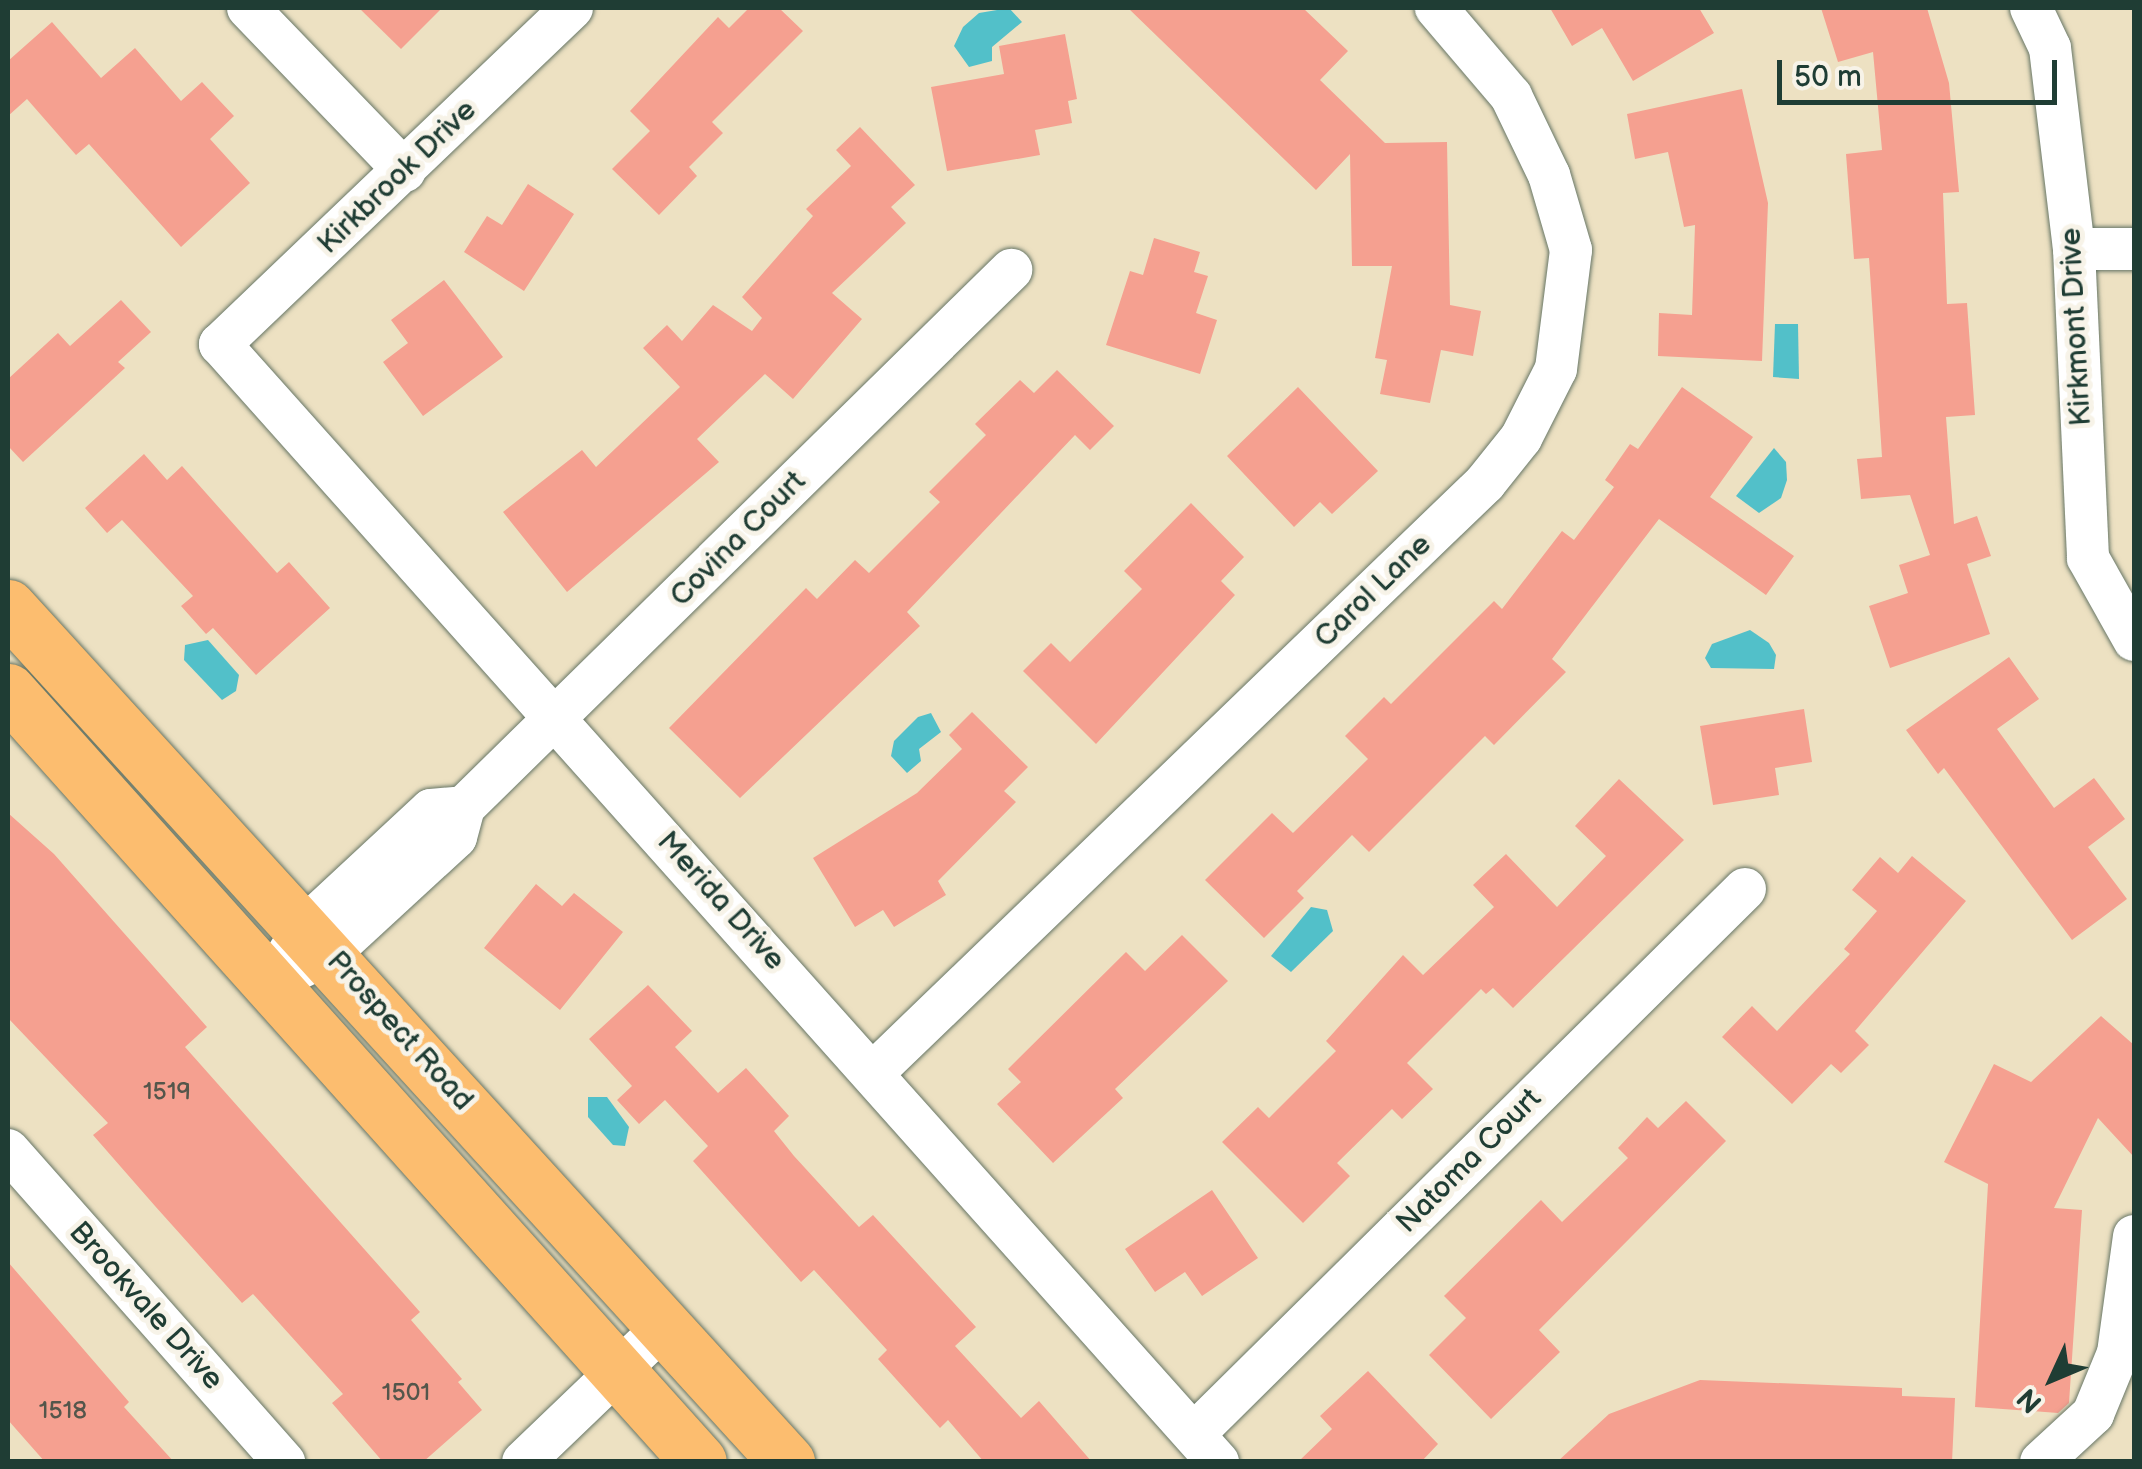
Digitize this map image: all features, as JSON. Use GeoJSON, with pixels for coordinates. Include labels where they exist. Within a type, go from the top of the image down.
{"type":"FeatureCollection","features":[{"type":"Feature","properties":{"kind":"main road","name":"Prospect Road"},"geometry":{"type":"LineString","coordinates":[[8,606],[318,940],[787,1462]]}},
{"type":"Feature","properties":{"kind":"main road"},"geometry":{"type":"LineString","coordinates":[[8,692],[698,1462]]}},
{"type":"Feature","properties":{"kind":"street"},"geometry":{"type":"LineString","coordinates":[[248,8],[405,172]]}},
{"type":"Feature","properties":{"kind":"street","name":"Kirkbrook Drive"},"geometry":{"type":"LineString","coordinates":[[220,344],[405,172],[572,8]]}},
{"type":"Feature","properties":{"kind":"street","name":"Carol Lane"},"geometry":{"type":"LineString","coordinates":[[874,1072],[1485,483],[1521,438],[1556,369],[1571,250],[1549,174],[1511,96],[1436,8]]}},
{"type":"Feature","properties":{"kind":"street","name":"Kirkmont Drive"},"geometry":{"type":"LineString","coordinates":[[2031,8],[2050,48],[2074,249],[2088,558],[2134,640]]}},
{"type":"Feature","properties":{"kind":"street"},"geometry":{"type":"LineString","coordinates":[[2074,249],[2134,248]]}},
{"type":"Feature","properties":{"kind":"street","name":"Covina Court"},"geometry":{"type":"LineString","coordinates":[[270,983],[318,940],[456,837],[464,807],[1011,270]]}},
{"type":"Feature","properties":{"kind":"street","name":"Merida Drive"},"geometry":{"type":"LineString","coordinates":[[220,344],[558,717],[1206,1448]]}},
{"type":"Feature","properties":{"kind":"street","name":"Natoma Court"},"geometry":{"type":"LineString","coordinates":[[1206,1448],[1745,888]]}},
{"type":"Feature","properties":{"kind":"street","name":"Brookvale Drive"},"geometry":{"type":"LineString","coordinates":[[8,1150],[284,1462]]}},
{"type":"Feature","properties":{"kind":"street"},"geometry":{"type":"LineString","coordinates":[[2041,1462],[2093,1414],[2118,1353],[2134,1236]]}},
{"type":"Feature","properties":{"kind":"street"},"geometry":{"type":"LineString","coordinates":[[523,1462],[666,1326]]}},
{"type":"Feature","properties":{"kind":"water"},"geometry":{"type":"Polygon","coordinates":[[[1009,8],[1022,22],[992,47],[992,61],[969,67],[954,46],[963,27],[979,13],[1009,8]]]}},
{"type":"Feature","properties":{"kind":"water"},"geometry":{"type":"Polygon","coordinates":[[[1775,324],[1798,324],[1799,379],[1773,377],[1775,324]]]}},
{"type":"Feature","properties":{"kind":"water"},"geometry":{"type":"Polygon","coordinates":[[[1774,448],[1786,462],[1787,480],[1781,498],[1759,513],[1736,496],[1774,448]]]}},
{"type":"Feature","properties":{"kind":"water"},"geometry":{"type":"Polygon","coordinates":[[[1750,630],[1769,643],[1776,655],[1774,669],[1711,668],[1705,658],[1712,644],[1750,630]]]}},
{"type":"Feature","properties":{"kind":"water"},"geometry":{"type":"Polygon","coordinates":[[[208,640],[239,675],[236,691],[222,700],[184,660],[185,645],[208,640]]]}},
{"type":"Feature","properties":{"kind":"water"},"geometry":{"type":"Polygon","coordinates":[[[931,713],[941,732],[919,749],[921,761],[907,773],[891,756],[894,741],[918,717],[931,713]]]}},
{"type":"Feature","properties":{"kind":"water"},"geometry":{"type":"Polygon","coordinates":[[[1311,907],[1327,910],[1333,931],[1291,972],[1271,956],[1311,907]]]}},
{"type":"Feature","properties":{"kind":"water"},"geometry":{"type":"Polygon","coordinates":[[[588,1097],[607,1097],[629,1127],[625,1146],[613,1145],[588,1117],[588,1097]]]}},
{"type":"Feature","properties":{"kind":"building"},"geometry":{"type":"Polygon","coordinates":[[[359,8],[442,8],[401,49],[359,8]]]}},
{"type":"Feature","properties":{"kind":"building"},"geometry":{"type":"Polygon","coordinates":[[[749,8],[779,8],[803,31],[712,122],[723,133],[689,167],[697,176],[659,215],[612,169],[650,131],[630,111],[718,17],[729,28],[749,8]]]}},
{"type":"Feature","properties":{"kind":"building"},"geometry":{"type":"Polygon","coordinates":[[[1128,8],[1303,8],[1348,51],[1320,80],[1385,143],[1447,142],[1450,305],[1481,311],[1473,356],[1441,350],[1430,403],[1380,394],[1387,360],[1375,358],[1392,266],[1352,266],[1350,154],[1316,190],[1128,8]]]}},
{"type":"Feature","properties":{"kind":"building"},"geometry":{"type":"Polygon","coordinates":[[[1550,8],[1699,8],[1714,33],[1633,81],[1602,28],[1572,46],[1550,8]]]}},
{"type":"Feature","properties":{"kind":"building"},"geometry":{"type":"Polygon","coordinates":[[[1821,8],[1927,8],[1949,83],[1959,192],[1943,193],[1947,304],[1967,303],[1975,415],[1946,417],[1954,524],[1977,516],[1991,556],[1967,564],[1990,634],[1890,668],[1869,606],[1908,593],[1899,565],[1930,555],[1910,495],[1861,499],[1857,459],[1882,457],[1869,258],[1854,259],[1846,154],[1882,150],[1873,52],[1838,62],[1821,8]]]}},
{"type":"Feature","properties":{"kind":"building"},"geometry":{"type":"Polygon","coordinates":[[[52,22],[101,78],[135,48],[181,101],[202,82],[234,116],[210,139],[250,183],[181,247],[89,144],[76,155],[27,99],[8,116],[8,61],[52,22]]]}},
{"type":"Feature","properties":{"kind":"building"},"geometry":{"type":"Polygon","coordinates":[[[1065,34],[1077,99],[1068,101],[1072,123],[1035,130],[1040,155],[947,171],[931,87],[1004,74],[999,46],[1065,34]]]}},
{"type":"Feature","properties":{"kind":"building"},"geometry":{"type":"Polygon","coordinates":[[[1742,89],[1768,203],[1762,361],[1658,356],[1659,313],[1692,315],[1695,225],[1684,227],[1668,152],[1635,159],[1627,114],[1742,89]]]}},
{"type":"Feature","properties":{"kind":"building"},"geometry":{"type":"Polygon","coordinates":[[[860,127],[915,185],[891,207],[906,223],[832,293],[862,319],[793,399],[765,374],[697,439],[719,462],[567,592],[503,512],[582,450],[596,467],[680,387],[643,348],[667,325],[682,341],[713,305],[752,331],[762,318],[742,297],[813,216],[806,209],[851,166],[836,150],[860,127]]]}},
{"type":"Feature","properties":{"kind":"building"},"geometry":{"type":"Polygon","coordinates":[[[528,184],[574,214],[524,291],[464,252],[487,216],[502,225],[528,184]]]}},
{"type":"Feature","properties":{"kind":"building"},"geometry":{"type":"Polygon","coordinates":[[[1154,238],[1200,252],[1194,272],[1208,276],[1196,313],[1217,320],[1200,374],[1106,345],[1130,271],[1143,275],[1154,238]]]}},
{"type":"Feature","properties":{"kind":"building"},"geometry":{"type":"Polygon","coordinates":[[[444,280],[503,357],[423,416],[383,362],[408,343],[391,320],[444,280]]]}},
{"type":"Feature","properties":{"kind":"building"},"geometry":{"type":"Polygon","coordinates":[[[121,300],[151,332],[118,362],[125,368],[23,462],[8,446],[8,379],[58,333],[70,346],[121,300]]]}},
{"type":"Feature","properties":{"kind":"building"},"geometry":{"type":"Polygon","coordinates":[[[1057,370],[1114,426],[1090,450],[1075,435],[907,612],[920,626],[740,798],[669,728],[806,588],[817,599],[855,560],[869,573],[940,502],[929,492],[986,435],[975,424],[1020,380],[1034,393],[1057,370]]]}},
{"type":"Feature","properties":{"kind":"building"},"geometry":{"type":"Polygon","coordinates":[[[1298,387],[1378,471],[1332,514],[1320,502],[1294,527],[1227,456],[1298,387]]]}},
{"type":"Feature","properties":{"kind":"building"},"geometry":{"type":"Polygon","coordinates":[[[1682,387],[1753,437],[1710,497],[1794,556],[1766,595],[1659,519],[1552,659],[1566,672],[1494,745],[1485,736],[1369,852],[1352,835],[1297,891],[1304,898],[1264,938],[1205,880],[1272,813],[1293,833],[1368,759],[1345,736],[1384,697],[1391,704],[1494,601],[1502,609],[1562,531],[1574,540],[1614,487],[1605,480],[1630,444],[1638,449],[1682,387]]]}},
{"type":"Feature","properties":{"kind":"building"},"geometry":{"type":"Polygon","coordinates":[[[144,454],[167,480],[182,466],[277,573],[289,562],[330,608],[256,675],[213,628],[206,634],[181,606],[193,596],[122,520],[107,533],[85,508],[144,454]]]}},
{"type":"Feature","properties":{"kind":"building"},"geometry":{"type":"Polygon","coordinates":[[[1191,503],[1244,557],[1221,581],[1235,595],[1096,744],[1023,671],[1051,643],[1070,662],[1142,589],[1124,571],[1191,503]]]}},
{"type":"Feature","properties":{"kind":"building"},"geometry":{"type":"Polygon","coordinates":[[[2009,657],[2039,699],[1997,729],[2054,808],[2094,778],[2125,819],[2088,847],[2127,899],[2072,940],[1944,768],[1938,774],[1906,730],[2009,657]]]}},
{"type":"Feature","properties":{"kind":"building"},"geometry":{"type":"Polygon","coordinates":[[[1804,709],[1812,762],[1775,768],[1779,795],[1713,805],[1700,726],[1804,709]]]}},
{"type":"Feature","properties":{"kind":"building"},"geometry":{"type":"Polygon","coordinates":[[[972,712],[1028,767],[1004,791],[1016,802],[938,881],[946,895],[894,927],[883,910],[855,927],[813,858],[917,793],[962,749],[949,735],[972,712]]]}},
{"type":"Feature","properties":{"kind":"building"},"geometry":{"type":"Polygon","coordinates":[[[1619,779],[1684,840],[1513,1008],[1493,988],[1486,994],[1481,989],[1407,1063],[1433,1089],[1402,1119],[1392,1109],[1337,1163],[1350,1176],[1303,1223],[1222,1142],[1258,1107],[1269,1118],[1336,1051],[1326,1041],[1403,955],[1423,975],[1494,907],[1473,885],[1506,854],[1557,907],[1606,856],[1575,826],[1619,779]]]}},
{"type":"Feature","properties":{"kind":"building"},"geometry":{"type":"Polygon","coordinates":[[[8,813],[54,854],[207,1027],[185,1047],[420,1312],[411,1320],[462,1379],[458,1382],[482,1410],[423,1462],[383,1462],[332,1403],[343,1394],[253,1294],[242,1303],[155,1206],[93,1135],[108,1123],[8,1018],[8,813]]]}},
{"type":"Feature","properties":{"kind":"building"},"geometry":{"type":"Polygon","coordinates":[[[1912,856],[1966,901],[1855,1031],[1869,1045],[1841,1073],[1831,1064],[1792,1104],[1722,1037],[1752,1006],[1777,1031],[1850,954],[1844,949],[1877,911],[1852,890],[1880,857],[1898,873],[1912,856]]]}},
{"type":"Feature","properties":{"kind":"building"},"geometry":{"type":"Polygon","coordinates":[[[536,884],[562,906],[574,893],[623,932],[560,1010],[484,948],[536,884]]]}},
{"type":"Feature","properties":{"kind":"building"},"geometry":{"type":"Polygon","coordinates":[[[1182,935],[1228,981],[1115,1089],[1123,1098],[1053,1163],[997,1104],[1021,1082],[1008,1069],[1126,952],[1145,971],[1182,935]]]}},
{"type":"Feature","properties":{"kind":"building"},"geometry":{"type":"Polygon","coordinates":[[[648,985],[692,1031],[675,1047],[718,1093],[746,1068],[789,1116],[774,1131],[794,1156],[859,1227],[873,1215],[976,1327],[955,1346],[1021,1418],[1039,1401],[1092,1462],[984,1462],[948,1420],[940,1428],[878,1359],[887,1350],[814,1270],[801,1282],[693,1161],[708,1146],[665,1100],[639,1124],[617,1100],[632,1086],[589,1039],[648,985]]]}},
{"type":"Feature","properties":{"kind":"building"},"geometry":{"type":"Polygon","coordinates":[[[2101,1016],[2134,1045],[2134,1157],[2098,1118],[2054,1208],[2082,1210],[2069,1403],[2058,1413],[1975,1407],[1988,1184],[1944,1162],[1994,1064],[2031,1082],[2101,1016]]]}},
{"type":"Feature","properties":{"kind":"building"},"geometry":{"type":"Polygon","coordinates":[[[1686,1101],[1726,1141],[1539,1330],[1560,1352],[1491,1419],[1429,1355],[1466,1318],[1444,1296],[1541,1200],[1562,1222],[1628,1158],[1618,1148],[1647,1117],[1658,1128],[1686,1101]]]}},
{"type":"Feature","properties":{"kind":"building"},"geometry":{"type":"Polygon","coordinates":[[[1212,1190],[1258,1258],[1202,1296],[1185,1272],[1155,1292],[1125,1249],[1212,1190]]]}},
{"type":"Feature","properties":{"kind":"building"},"geometry":{"type":"Polygon","coordinates":[[[8,1262],[129,1402],[124,1407],[174,1462],[45,1462],[8,1420],[8,1262]]]}},
{"type":"Feature","properties":{"kind":"building"},"geometry":{"type":"Polygon","coordinates":[[[1368,1371],[1438,1444],[1421,1462],[1298,1462],[1332,1429],[1320,1416],[1368,1371]]]}},
{"type":"Feature","properties":{"kind":"building"},"geometry":{"type":"Polygon","coordinates":[[[1700,1380],[1902,1388],[1902,1396],[1955,1398],[1952,1462],[1557,1462],[1609,1414],[1700,1380]]]}}]}
